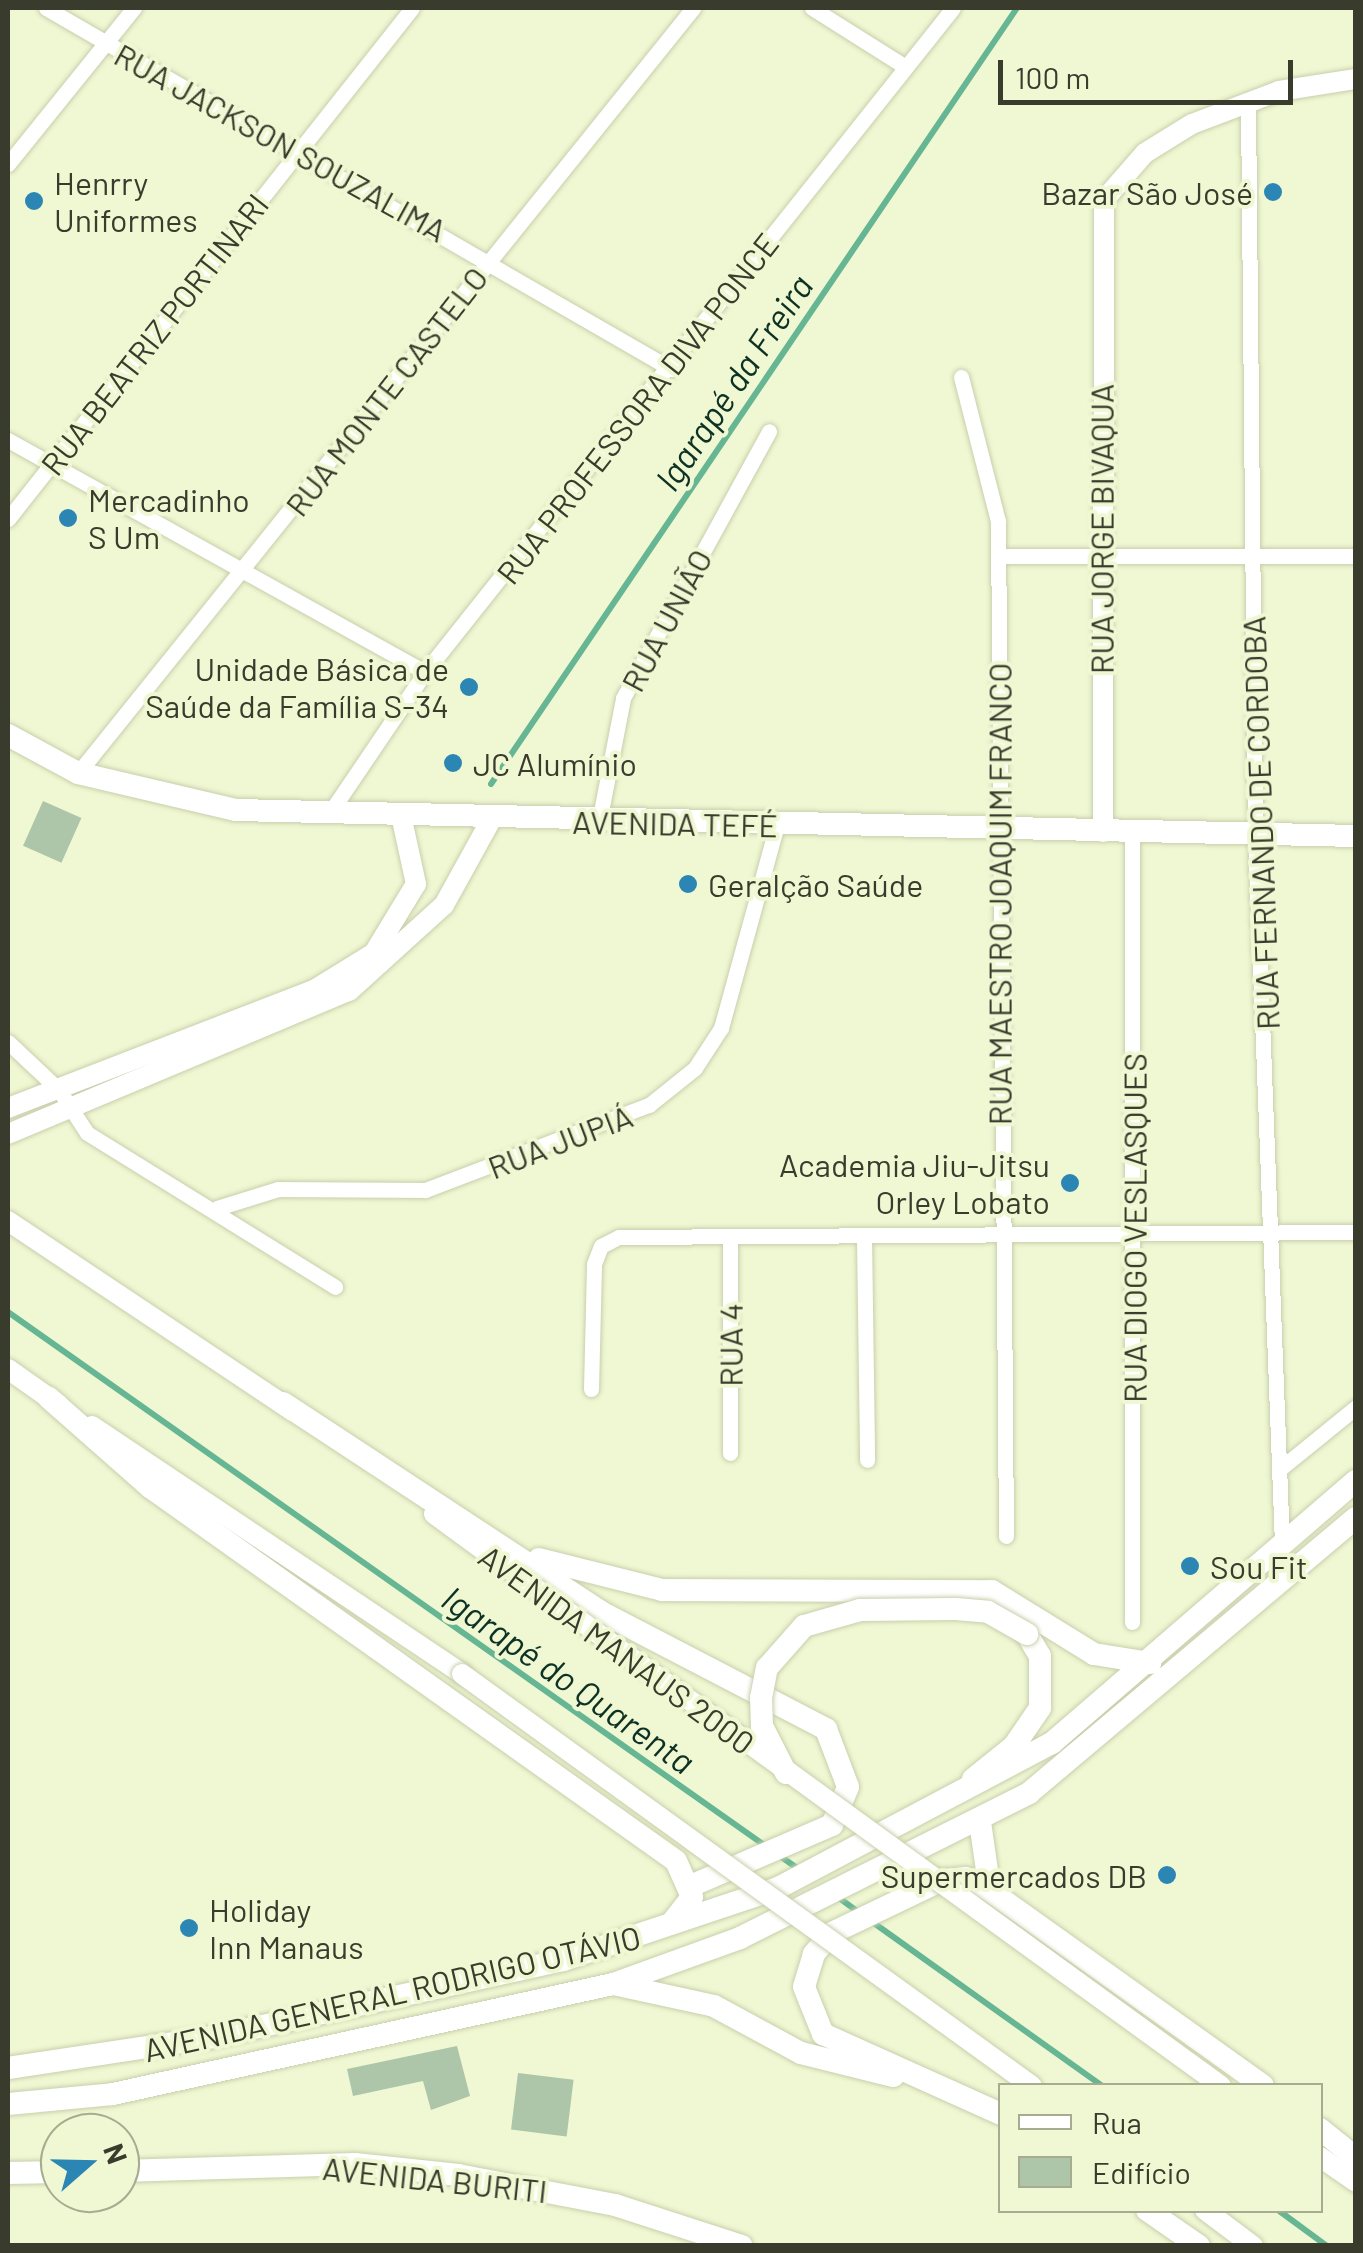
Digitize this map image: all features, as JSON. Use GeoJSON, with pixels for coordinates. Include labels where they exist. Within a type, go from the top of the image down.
{"type":"FeatureCollection","features":[{"type":"Feature","properties":{"kind":"main road","name":"AVENIDA TEFÉ"},"geometry":{"type":"LineString","coordinates":[[8,735],[78,773],[236,810],[598,822],[1356,836]]}},
{"type":"Feature","properties":{"kind":"main road"},"geometry":{"type":"LineString","coordinates":[[49,1398],[150,1487],[676,1861],[693,1884],[687,1910],[663,1931]]}},
{"type":"Feature","properties":{"kind":"main road"},"geometry":{"type":"LineString","coordinates":[[282,1404],[601,1612],[826,1729],[848,1787],[820,1837],[693,1884]]}},
{"type":"Feature","properties":{"kind":"main road","name":"AVENIDA GENERAL RODRIGO OTÁVIO"},"geometry":{"type":"LineString","coordinates":[[8,2068],[214,2037],[663,1931],[778,1888],[851,1856],[1052,1743],[1150,1663],[1356,1481]]}},
{"type":"Feature","properties":{"kind":"main road","name":"AVENIDA GENERAL RODRIGO OTÁVIO"},"geometry":{"type":"LineString","coordinates":[[8,2104],[148,2086],[612,1984],[806,1908],[980,1822],[1056,1774],[1356,1518]]}},
{"type":"Feature","properties":{"kind":"main road"},"geometry":{"type":"LineString","coordinates":[[505,1546],[598,1580],[662,1590],[992,1591],[1094,1654],[1150,1663]]}},
{"type":"Feature","properties":{"kind":"main road"},"geometry":{"type":"LineString","coordinates":[[786,1773],[762,1726],[761,1698],[768,1668],[804,1626],[860,1610],[956,1608],[988,1612],[1027,1634],[1044,1682],[1031,1725],[934,1812]]}},
{"type":"Feature","properties":{"kind":"main road"},"geometry":{"type":"LineString","coordinates":[[980,1822],[990,1890]]}},
{"type":"Feature","properties":{"kind":"main road"},"geometry":{"type":"LineString","coordinates":[[998,2113],[917,2078],[814,2025],[807,1968],[832,1933],[956,1876],[990,1890],[1259,2083]]}},
{"type":"Feature","properties":{"kind":"main road"},"geometry":{"type":"LineString","coordinates":[[612,1984],[714,2006],[854,2072],[917,2078]]}},
{"type":"Feature","properties":{"kind":"main road"},"geometry":{"type":"LineString","coordinates":[[1323,2131],[1356,2158]]}},
{"type":"Feature","properties":{"kind":"main road","name":"AVENIDA BURITI"},"geometry":{"type":"LineString","coordinates":[[140,2171],[355,2164],[556,2190],[680,2224],[742,2246]]}},
{"type":"Feature","properties":{"kind":"main road"},"geometry":{"type":"LineString","coordinates":[[8,2173],[40,2172]]}},
{"type":"Feature","properties":{"kind":"main road"},"geometry":{"type":"LineString","coordinates":[[1151,2213],[1199,2246]]}},
{"type":"Feature","properties":{"kind":"street","name":"RUA JACKSON SOUZALIMA"},"geometry":{"type":"LineString","coordinates":[[46,8],[490,260],[671,369]]}},
{"type":"Feature","properties":{"kind":"street"},"geometry":{"type":"LineString","coordinates":[[8,164],[134,8]]}},
{"type":"Feature","properties":{"kind":"street","name":"RUA BEATRIZ PORTINARI"},"geometry":{"type":"LineString","coordinates":[[8,519],[412,8]]}},
{"type":"Feature","properties":{"kind":"street","name":"RUA MONTE CASTELO"},"geometry":{"type":"LineString","coordinates":[[78,773],[692,8]]}},
{"type":"Feature","properties":{"kind":"street"},"geometry":{"type":"LineString","coordinates":[[812,8],[904,66]]}},
{"type":"Feature","properties":{"kind":"street","name":"RUA PROFESSORA DIVA PONCE"},"geometry":{"type":"LineString","coordinates":[[329,814],[425,672],[671,369],[952,8]]}},
{"type":"Feature","properties":{"kind":"street"},"geometry":{"type":"LineString","coordinates":[[1248,102],[1356,79]]}},
{"type":"Feature","properties":{"kind":"street","name":"RUA JORGE BIVAQUA"},"geometry":{"type":"LineString","coordinates":[[1103,832],[1098,226],[1104,200],[1145,153],[1248,102]]}},
{"type":"Feature","properties":{"kind":"street","name":"RUA FERNANDO DE CORDOBA"},"geometry":{"type":"LineString","coordinates":[[1248,102],[1254,835],[1274,1232],[1282,1544]]}},
{"type":"Feature","properties":{"kind":"street","name":"RUA MAESTRO JOAQUIM FRANCO"},"geometry":{"type":"LineString","coordinates":[[961,376],[992,480],[998,556],[1000,1237],[1006,1536]]}},
{"type":"Feature","properties":{"kind":"street","name":"RUA UNIÃO"},"geometry":{"type":"LineString","coordinates":[[598,822],[624,698],[769,431]]}},
{"type":"Feature","properties":{"kind":"street"},"geometry":{"type":"LineString","coordinates":[[8,440],[247,566],[425,672]]}},
{"type":"Feature","properties":{"kind":"street"},"geometry":{"type":"LineString","coordinates":[[998,556],[1356,556]]}},
{"type":"Feature","properties":{"kind":"street"},"geometry":{"type":"LineString","coordinates":[[8,1134],[64,1098],[314,990],[374,953],[416,884],[401,815]]}},
{"type":"Feature","properties":{"kind":"street"},"geometry":{"type":"LineString","coordinates":[[8,1108],[64,1098],[349,991],[444,905],[492,818]]}},
{"type":"Feature","properties":{"kind":"street","name":"RUA JUPIÁ"},"geometry":{"type":"LineString","coordinates":[[217,1208],[278,1190],[426,1190],[650,1105],[695,1068],[721,1028],[778,825]]}},
{"type":"Feature","properties":{"kind":"street","name":"RUA DIOGO VESLASQUES"},"geometry":{"type":"LineString","coordinates":[[1132,834],[1136,1233],[1132,1622]]}},
{"type":"Feature","properties":{"kind":"street"},"geometry":{"type":"LineString","coordinates":[[8,1042],[64,1098],[87,1133],[217,1208],[335,1286]]}},
{"type":"Feature","properties":{"kind":"street","name":"AVENIDA MANAUS 2000"},"geometry":{"type":"LineString","coordinates":[[8,1222],[282,1404],[1217,2083]]}},
{"type":"Feature","properties":{"kind":"street"},"geometry":{"type":"LineString","coordinates":[[591,1389],[601,1246],[619,1237],[1356,1232]]}},
{"type":"Feature","properties":{"kind":"street","name":"RUA 4"},"geometry":{"type":"LineString","coordinates":[[730,1236],[730,1453]]}},
{"type":"Feature","properties":{"kind":"street"},"geometry":{"type":"LineString","coordinates":[[864,1236],[867,1460]]}},
{"type":"Feature","properties":{"kind":"street"},"geometry":{"type":"LineString","coordinates":[[8,1369],[462,1674],[1028,2083]]}},
{"type":"Feature","properties":{"kind":"street"},"geometry":{"type":"LineString","coordinates":[[1282,1468],[1356,1407]]}},
{"type":"Feature","properties":{"kind":"street"},"geometry":{"type":"LineString","coordinates":[[1323,2159],[1356,2182]]}},
{"type":"Feature","properties":{"kind":"street"},"geometry":{"type":"LineString","coordinates":[[1208,2213],[1253,2246]]}},
{"type":"Feature","properties":{"kind":"street"},"geometry":{"type":"LineString","coordinates":[[680,2224],[692,2246]]}},
{"type":"Feature","properties":{"kind":"building"},"geometry":{"type":"Polygon","coordinates":[[[43,801],[81,818],[61,863],[23,846],[43,801]]]}},
{"type":"Feature","properties":{"kind":"building"},"geometry":{"type":"Polygon","coordinates":[[[457,2046],[470,2096],[431,2110],[423,2081],[353,2096],[347,2069],[457,2046]]]}},
{"type":"Feature","properties":{"kind":"building"},"geometry":{"type":"Polygon","coordinates":[[[518,2073],[574,2080],[567,2136],[511,2130],[518,2073]]]}},
{"type":"Feature","properties":{"kind":"waterway","name":"Igarapé da Freira"},"geometry":{"type":"LineString","coordinates":[[491,784],[1017,8]]}},
{"type":"Feature","properties":{"kind":"waterway","name":"Igarapé do Quarenta"},"geometry":{"type":"LineString","coordinates":[[8,1312],[767,1847]]}},
{"type":"Feature","properties":{"kind":"waterway","name":"Igarapé do Quarenta"},"geometry":{"type":"LineString","coordinates":[[777,1854],[800,1870]]}},
{"type":"Feature","properties":{"kind":"waterway","name":"Igarapé do Quarenta"},"geometry":{"type":"LineString","coordinates":[[835,1895],[861,1914]]}},
{"type":"Feature","properties":{"kind":"waterway","name":"Igarapé do Quarenta"},"geometry":{"type":"LineString","coordinates":[[871,1921],[1098,2083]]}},
{"type":"Feature","properties":{"kind":"waterway","name":"Igarapé do Quarenta"},"geometry":{"type":"LineString","coordinates":[[1282,2213],[1327,2246]]}},
{"type":"Feature","properties":{"kind":"place","name":"Bazar São José"},"geometry":{"type":"Point","coordinates":[1273,192]}},
{"type":"Feature","properties":{"kind":"place","name":"Henrry Uniformes"},"geometry":{"type":"Point","coordinates":[34,201]}},
{"type":"Feature","properties":{"kind":"place","name":"Mercadinho S Um"},"geometry":{"type":"Point","coordinates":[68,518]}},
{"type":"Feature","properties":{"kind":"place","name":"Unidade Básica de Saúde da Família S-34"},"geometry":{"type":"Point","coordinates":[469,687]}},
{"type":"Feature","properties":{"kind":"place","name":"JC Alumínio"},"geometry":{"type":"Point","coordinates":[453,763]}},
{"type":"Feature","properties":{"kind":"place","name":"Geralção Saúde"},"geometry":{"type":"Point","coordinates":[688,884]}},
{"type":"Feature","properties":{"kind":"place","name":"Academia Jiu-Jitsu Orley Lobato"},"geometry":{"type":"Point","coordinates":[1070,1183]}},
{"type":"Feature","properties":{"kind":"place","name":"Sou Fit"},"geometry":{"type":"Point","coordinates":[1190,1566]}},
{"type":"Feature","properties":{"kind":"place","name":"Supermercados DB"},"geometry":{"type":"Point","coordinates":[1167,1875]}},
{"type":"Feature","properties":{"kind":"place","name":"Holiday Inn Manaus"},"geometry":{"type":"Point","coordinates":[189,1928]}}]}
